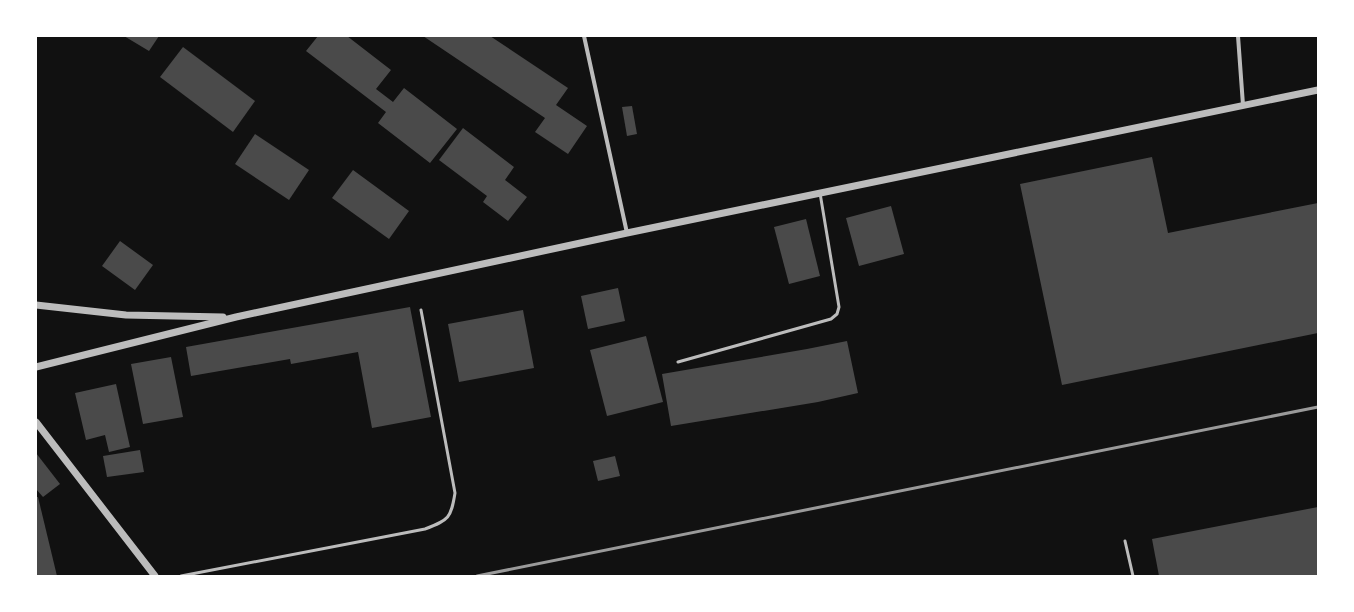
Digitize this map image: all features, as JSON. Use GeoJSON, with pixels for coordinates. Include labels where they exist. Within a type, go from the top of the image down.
{"type":"FeatureCollection","features":[{"type":"Feature","properties":{"kind":"street"},"geometry":{"type":"LineString","coordinates":[[584,36],[627,232]]}},
{"type":"Feature","properties":{"kind":"street"},"geometry":{"type":"LineString","coordinates":[[1238,36],[1243,105]]}},
{"type":"Feature","properties":{"kind":"street"},"geometry":{"type":"LineString","coordinates":[[36,367],[236,317],[627,232],[1318,90]]}},
{"type":"Feature","properties":{"kind":"street"},"geometry":{"type":"LineString","coordinates":[[36,305],[126,315],[236,317]]}},
{"type":"Feature","properties":{"kind":"street"},"geometry":{"type":"LineString","coordinates":[[36,422],[155,576]]}},
{"type":"Feature","properties":{"kind":"lane"},"geometry":{"type":"LineString","coordinates":[[678,362],[831,319],[837,314],[839,307],[820,193]]}},
{"type":"Feature","properties":{"kind":"lane"},"geometry":{"type":"LineString","coordinates":[[181,576],[425,529],[444,522],[452,509],[455,493],[422,310]]}},
{"type":"Feature","properties":{"kind":"lane"},"geometry":{"type":"LineString","coordinates":[[1125,541],[1133,576]]}},
{"type":"Feature","properties":{"kind":"building"},"geometry":{"type":"Polygon","coordinates":[[[124,36],[159,36],[149,51],[124,36]]]}},
{"type":"Feature","properties":{"kind":"building"},"geometry":{"type":"Polygon","coordinates":[[[318,36],[347,36],[391,70],[376,89],[393,102],[404,88],[457,129],[430,163],[378,123],[386,112],[306,51],[318,36]]]}},
{"type":"Feature","properties":{"kind":"building"},"geometry":{"type":"Polygon","coordinates":[[[423,36],[490,36],[568,88],[556,105],[587,126],[568,154],[535,132],[545,118],[423,36]]]}},
{"type":"Feature","properties":{"kind":"building"},"geometry":{"type":"Polygon","coordinates":[[[183,47],[255,101],[233,132],[160,77],[183,47]]]}},
{"type":"Feature","properties":{"kind":"building"},"geometry":{"type":"Polygon","coordinates":[[[632,106],[637,134],[627,136],[622,107],[632,106]]]}},
{"type":"Feature","properties":{"kind":"building"},"geometry":{"type":"Polygon","coordinates":[[[463,128],[514,167],[505,180],[527,197],[508,221],[483,202],[487,196],[439,160],[463,128]]]}},
{"type":"Feature","properties":{"kind":"building"},"geometry":{"type":"Polygon","coordinates":[[[255,134],[309,170],[289,200],[235,164],[255,134]]]}},
{"type":"Feature","properties":{"kind":"building"},"geometry":{"type":"Polygon","coordinates":[[[1152,157],[1168,233],[1318,203],[1318,333],[1062,385],[1020,184],[1152,157]]]}},
{"type":"Feature","properties":{"kind":"building"},"geometry":{"type":"Polygon","coordinates":[[[353,170],[409,211],[389,239],[332,198],[353,170]]]}},
{"type":"Feature","properties":{"kind":"building"},"geometry":{"type":"Polygon","coordinates":[[[891,206],[904,254],[859,266],[846,218],[891,206]]]}},
{"type":"Feature","properties":{"kind":"building"},"geometry":{"type":"Polygon","coordinates":[[[806,219],[820,276],[789,284],[774,227],[806,219]]]}},
{"type":"Feature","properties":{"kind":"building"},"geometry":{"type":"Polygon","coordinates":[[[120,241],[153,265],[135,290],[102,266],[120,241]]]}},
{"type":"Feature","properties":{"kind":"building"},"geometry":{"type":"Polygon","coordinates":[[[618,288],[625,321],[588,329],[581,296],[618,288]]]}},
{"type":"Feature","properties":{"kind":"building"},"geometry":{"type":"Polygon","coordinates":[[[410,307],[431,417],[372,428],[358,352],[291,364],[290,359],[191,376],[186,347],[410,307]]]}},
{"type":"Feature","properties":{"kind":"building"},"geometry":{"type":"Polygon","coordinates":[[[523,310],[534,368],[459,382],[448,324],[523,310]]]}},
{"type":"Feature","properties":{"kind":"building"},"geometry":{"type":"Polygon","coordinates":[[[646,336],[663,402],[607,416],[590,350],[646,336]]]}},
{"type":"Feature","properties":{"kind":"building"},"geometry":{"type":"Polygon","coordinates":[[[847,341],[858,393],[818,402],[671,426],[662,374],[847,341]]]}},
{"type":"Feature","properties":{"kind":"building"},"geometry":{"type":"Polygon","coordinates":[[[171,357],[183,417],[143,424],[131,364],[171,357]]]}},
{"type":"Feature","properties":{"kind":"building"},"geometry":{"type":"Polygon","coordinates":[[[116,384],[130,447],[109,452],[105,435],[86,440],[75,393],[116,384]]]}},
{"type":"Feature","properties":{"kind":"building"},"geometry":{"type":"Polygon","coordinates":[[[140,450],[144,472],[107,477],[103,456],[140,450]]]}},
{"type":"Feature","properties":{"kind":"building"},"geometry":{"type":"Polygon","coordinates":[[[36,453],[60,484],[43,497],[36,489],[36,453]]]}},
{"type":"Feature","properties":{"kind":"building"},"geometry":{"type":"Polygon","coordinates":[[[615,456],[620,476],[598,481],[593,461],[615,456]]]}},
{"type":"Feature","properties":{"kind":"building"},"geometry":{"type":"Polygon","coordinates":[[[36,497],[38,497],[57,576],[36,576],[36,497]]]}},
{"type":"Feature","properties":{"kind":"building"},"geometry":{"type":"Polygon","coordinates":[[[1318,507],[1318,576],[1159,576],[1152,539],[1318,507]]]}},
{"type":"Feature","properties":{"kind":"railway"},"geometry":{"type":"LineString","coordinates":[[477,576],[1318,407]]}}]}
